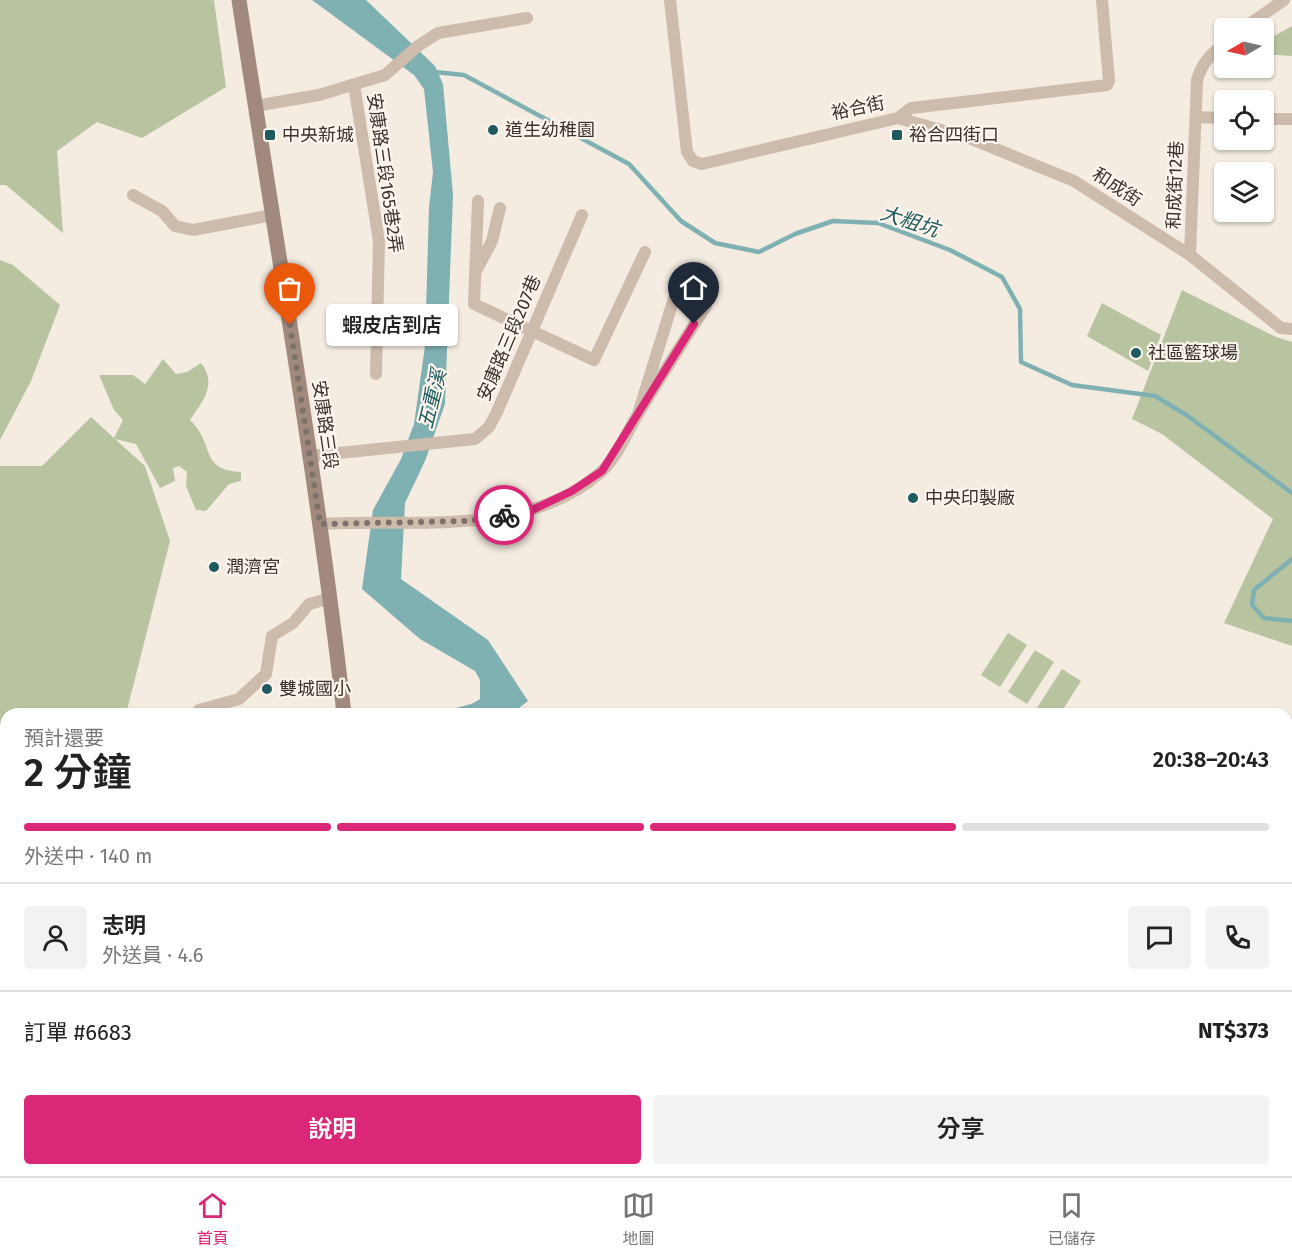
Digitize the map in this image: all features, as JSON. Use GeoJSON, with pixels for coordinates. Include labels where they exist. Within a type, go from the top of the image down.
{"type":"FeatureCollection","features":[{"type":"Feature","properties":{"kind":"main road","name":"安康路三段"},"geometry":{"type":"LineString","coordinates":[[239,0],[331,598],[343,708]]}},
{"type":"Feature","properties":{"kind":"street","name":"裕合街"},"geometry":{"type":"LineString","coordinates":[[670,0],[687,152],[693,162],[702,164],[898,118],[910,108],[1107,85],[1109,81],[1102,0]]}},
{"type":"Feature","properties":{"kind":"street"},"geometry":{"type":"LineString","coordinates":[[1258,18],[1284,0]]}},
{"type":"Feature","properties":{"kind":"street"},"geometry":{"type":"LineString","coordinates":[[255,106],[319,95],[393,70],[418,46],[438,33],[527,18]]}},
{"type":"Feature","properties":{"kind":"street"},"geometry":{"type":"LineString","coordinates":[[1214,52],[1201,67],[1197,80],[1196,117],[1214,118]]}},
{"type":"Feature","properties":{"kind":"street","name":"安康路三段165巷2弄"},"geometry":{"type":"LineString","coordinates":[[354,85],[380,241],[376,374]]}},
{"type":"Feature","properties":{"kind":"street","name":"和成街12巷"},"geometry":{"type":"LineString","coordinates":[[1190,255],[1196,117]]}},
{"type":"Feature","properties":{"kind":"street","name":"和成街"},"geometry":{"type":"LineString","coordinates":[[898,118],[969,138],[1074,181],[1190,255],[1281,328],[1292,329]]}},
{"type":"Feature","properties":{"kind":"street"},"geometry":{"type":"LineString","coordinates":[[1274,119],[1292,119]]}},
{"type":"Feature","properties":{"kind":"street"},"geometry":{"type":"LineString","coordinates":[[133,195],[162,211],[175,226],[192,230],[272,215]]}},
{"type":"Feature","properties":{"kind":"street"},"geometry":{"type":"LineString","coordinates":[[478,201],[474,304],[594,360],[645,252]]}},
{"type":"Feature","properties":{"kind":"street"},"geometry":{"type":"LineString","coordinates":[[474,274],[492,241],[500,208]]}},
{"type":"Feature","properties":{"kind":"street","name":"安康路三段207巷"},"geometry":{"type":"LineString","coordinates":[[310,456],[475,439],[489,427],[582,215]]}},
{"type":"Feature","properties":{"kind":"street"},"geometry":{"type":"LineString","coordinates":[[320,524],[429,520],[469,521],[530,511],[572,491],[602,471],[638,414],[706,306],[676,292],[638,414]]}},
{"type":"Feature","properties":{"kind":"street"},"geometry":{"type":"LineString","coordinates":[[206,708],[239,699],[266,674],[272,636],[293,623],[309,604],[331,598]]}},
{"type":"Feature","properties":{"kind":"green space"},"geometry":{"type":"Polygon","coordinates":[[[0,0],[214,0],[226,87],[142,138],[97,122],[57,151],[63,233],[6,185],[0,185],[0,0]]]}},
{"type":"Feature","properties":{"kind":"green space"},"geometry":{"type":"Polygon","coordinates":[[[1292,26],[1292,56],[1274,55],[1274,36],[1292,26]]]}},
{"type":"Feature","properties":{"kind":"green space"},"geometry":{"type":"Polygon","coordinates":[[[0,260],[13,265],[60,305],[31,381],[0,440],[0,260]]]}},
{"type":"Feature","properties":{"kind":"green space"},"geometry":{"type":"Polygon","coordinates":[[[1182,290],[1276,337],[1292,342],[1292,646],[1224,623],[1273,519],[1162,434],[1132,419],[1182,290]]]}},
{"type":"Feature","properties":{"kind":"green space","name":"社區籃球場"},"geometry":{"type":"Polygon","coordinates":[[[1102,303],[1161,335],[1148,371],[1087,336],[1102,303]]]}},
{"type":"Feature","properties":{"kind":"green space"},"geometry":{"type":"Polygon","coordinates":[[[163,359],[176,374],[187,372],[201,363],[206,371],[208,386],[203,400],[190,420],[198,429],[213,461],[219,467],[241,472],[241,481],[229,484],[206,511],[196,510],[186,486],[187,472],[179,466],[173,468],[175,481],[160,488],[136,444],[115,439],[145,466],[170,541],[128,708],[0,708],[0,466],[42,466],[91,417],[114,438],[123,420],[114,410],[99,375],[133,375],[145,384],[163,359]]]}},
{"type":"Feature","properties":{"kind":"green space"},"geometry":{"type":"Polygon","coordinates":[[[1008,633],[1027,645],[1000,687],[981,675],[1008,633]]]}},
{"type":"Feature","properties":{"kind":"green space"},"geometry":{"type":"Polygon","coordinates":[[[1035,650],[1054,662],[1027,704],[1008,692],[1035,650]]]}},
{"type":"Feature","properties":{"kind":"green space"},"geometry":{"type":"Polygon","coordinates":[[[1062,669],[1081,681],[1064,708],[1037,708],[1062,669]]]}},
{"type":"Feature","properties":{"kind":"water","name":"五重溪"},"geometry":{"type":"Polygon","coordinates":[[[312,0],[366,0],[435,66],[443,84],[453,195],[445,404],[425,461],[405,503],[401,579],[488,640],[528,701],[519,708],[456,708],[480,699],[480,680],[475,671],[420,639],[362,589],[373,510],[401,459],[414,424],[425,346],[429,207],[433,172],[424,89],[414,75],[312,0]]]}},
{"type":"Feature","properties":{"kind":"waterway","name":"大粗坑"},"geometry":{"type":"LineString","coordinates":[[435,72],[464,75],[629,164],[681,221],[715,243],[759,252],[795,234],[833,221],[878,223],[950,250],[1002,277],[1020,309],[1021,362],[1072,385],[1155,396],[1188,416],[1292,493]]}},
{"type":"Feature","properties":{"kind":"waterway","name":"大粗坑"},"geometry":{"type":"LineString","coordinates":[[1292,559],[1254,590],[1252,605],[1264,618],[1292,621]]}},
{"type":"Feature","properties":{"kind":"way so far"},"geometry":{"type":"LineString","coordinates":[[290,325],[320,524],[429,520],[469,521],[504,515]]}},
{"type":"Feature","properties":{"kind":"place","name":"道生幼稚園"},"geometry":{"type":"Point","coordinates":[493,130]}},
{"type":"Feature","properties":{"kind":"place","name":"中央新城"},"geometry":{"type":"Point","coordinates":[270,135]}},
{"type":"Feature","properties":{"kind":"place","name":"裕合四街口"},"geometry":{"type":"Point","coordinates":[897,135]}},
{"type":"Feature","properties":{"kind":"place","name":"蝦皮店到店"},"geometry":{"type":"Point","coordinates":[290,325]}},
{"type":"Feature","properties":{"kind":"place","name":"社區籃球場"},"geometry":{"type":"Point","coordinates":[1136,353]}},
{"type":"Feature","properties":{"kind":"place","name":"中央印製廠"},"geometry":{"type":"Point","coordinates":[913,498]}},
{"type":"Feature","properties":{"kind":"place","name":"潤濟宮"},"geometry":{"type":"Point","coordinates":[214,567]}},
{"type":"Feature","properties":{"kind":"place","name":"雙城國小"},"geometry":{"type":"Point","coordinates":[267,689]}},
{"type":"Feature","properties":{"kind":"route"},"geometry":{"type":"LineString","coordinates":[[504,515],[530,511],[572,491],[602,471],[694,324]]}}]}
